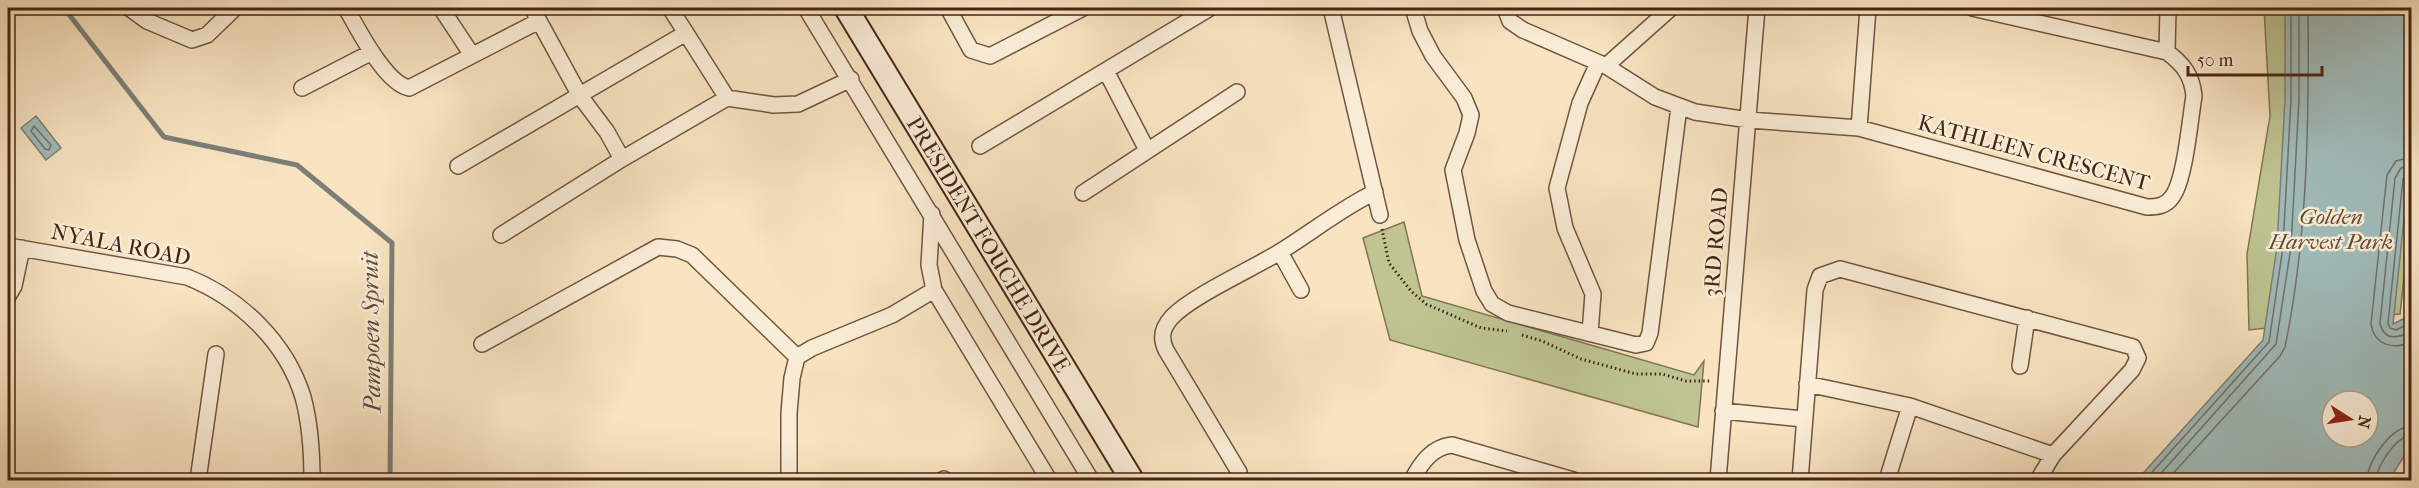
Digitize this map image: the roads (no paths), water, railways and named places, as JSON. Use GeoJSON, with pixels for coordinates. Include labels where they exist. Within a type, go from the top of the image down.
{"type":"FeatureCollection","features":[{"type":"Feature","properties":{"kind":"street"},"geometry":{"type":"LineString","coordinates":[[129,8],[147,21],[192,40],[207,35],[235,8]]}},
{"type":"Feature","properties":{"kind":"street"},"geometry":{"type":"LineString","coordinates":[[346,8],[372,52],[398,83],[409,88],[472,55],[536,14],[580,96],[608,132],[622,159]]}},
{"type":"Feature","properties":{"kind":"street"},"geometry":{"type":"LineString","coordinates":[[441,8],[472,55]]}},
{"type":"Feature","properties":{"kind":"street"},"geometry":{"type":"LineString","coordinates":[[670,8],[727,98]]}},
{"type":"Feature","properties":{"kind":"street"},"geometry":{"type":"LineString","coordinates":[[807,8],[1091,480]]}},
{"type":"Feature","properties":{"kind":"street","name":"PRESIDENT FOUCHE DRIVE"},"geometry":{"type":"LineString","coordinates":[[846,8],[1132,480]]}},
{"type":"Feature","properties":{"kind":"street"},"geometry":{"type":"LineString","coordinates":[[948,8],[971,50],[990,57],[1083,8]]}},
{"type":"Feature","properties":{"kind":"street"},"geometry":{"type":"LineString","coordinates":[[980,146],[1210,8]]}},
{"type":"Feature","properties":{"kind":"street"},"geometry":{"type":"LineString","coordinates":[[1331,8],[1380,215]]}},
{"type":"Feature","properties":{"kind":"street"},"geometry":{"type":"LineString","coordinates":[[1413,8],[1420,31],[1433,56],[1464,98],[1471,116],[1453,170],[1467,240],[1487,297],[1492,304],[1508,313],[1636,345],[1642,345],[1648,339],[1679,107]]}},
{"type":"Feature","properties":{"kind":"street","name":"KATHLEEN CRESCENT"},"geometry":{"type":"LineString","coordinates":[[1505,8],[1510,21],[1523,30],[1602,64],[1654,97],[1679,107],[1706,115],[1859,128],[2147,207],[2160,207],[2173,196],[2179,186],[2194,96],[2193,84],[2182,64],[2167,52]]}},
{"type":"Feature","properties":{"kind":"street"},"geometry":{"type":"LineString","coordinates":[[1590,333],[1593,294],[1565,228],[1557,188],[1580,103],[1602,64],[1671,8]]}},
{"type":"Feature","properties":{"kind":"street","name":"3RD ROAD"},"geometry":{"type":"LineString","coordinates":[[1718,480],[1758,8]]}},
{"type":"Feature","properties":{"kind":"street"},"geometry":{"type":"LineString","coordinates":[[1859,128],[1868,8]]}},
{"type":"Feature","properties":{"kind":"street"},"geometry":{"type":"LineString","coordinates":[[1972,8],[2167,52],[2168,8]]}},
{"type":"Feature","properties":{"kind":"street"},"geometry":{"type":"LineString","coordinates":[[458,166],[686,33]]}},
{"type":"Feature","properties":{"kind":"street"},"geometry":{"type":"LineString","coordinates":[[302,88],[372,52]]}},
{"type":"Feature","properties":{"kind":"street"},"geometry":{"type":"LineString","coordinates":[[1106,71],[1147,150]]}},
{"type":"Feature","properties":{"kind":"street"},"geometry":{"type":"LineString","coordinates":[[501,235],[622,159],[727,98],[774,105],[798,104],[851,79]]}},
{"type":"Feature","properties":{"kind":"street"},"geometry":{"type":"LineString","coordinates":[[1083,194],[1237,92]]}},
{"type":"Feature","properties":{"kind":"street"},"geometry":{"type":"LineString","coordinates":[[1239,472],[1166,350],[1161,334],[1168,322],[1181,309],[1280,252],[1345,206],[1375,192]]}},
{"type":"Feature","properties":{"kind":"street"},"geometry":{"type":"LineString","coordinates":[[932,214],[929,265],[934,290],[954,328],[1049,480]]}},
{"type":"Feature","properties":{"kind":"street"},"geometry":{"type":"LineString","coordinates":[[8,296],[14,286],[15,247]]}},
{"type":"Feature","properties":{"kind":"street","name":"NYALA ROAD"},"geometry":{"type":"LineString","coordinates":[[15,247],[187,277],[206,285],[248,312],[262,327],[282,356],[302,397],[312,458],[312,480]]}},
{"type":"Feature","properties":{"kind":"street"},"geometry":{"type":"LineString","coordinates":[[482,344],[658,248],[669,248],[692,255],[797,357]]}},
{"type":"Feature","properties":{"kind":"street"},"geometry":{"type":"LineString","coordinates":[[1280,252],[1301,290]]}},
{"type":"Feature","properties":{"kind":"street"},"geometry":{"type":"LineString","coordinates":[[1800,480],[1803,419],[1815,290],[1820,276],[1840,268],[2126,344],[2137,352],[2136,363],[2132,370],[2054,456],[2038,480]]}},
{"type":"Feature","properties":{"kind":"street"},"geometry":{"type":"LineString","coordinates":[[789,480],[789,413],[792,378],[797,357],[812,348],[892,315],[934,290]]}},
{"type":"Feature","properties":{"kind":"street"},"geometry":{"type":"LineString","coordinates":[[2020,366],[2027,318]]}},
{"type":"Feature","properties":{"kind":"street"},"geometry":{"type":"LineString","coordinates":[[198,480],[216,354]]}},
{"type":"Feature","properties":{"kind":"street"},"geometry":{"type":"LineString","coordinates":[[1807,384],[1910,406],[2054,456]]}},
{"type":"Feature","properties":{"kind":"street"},"geometry":{"type":"LineString","coordinates":[[1887,480],[1910,406]]}},
{"type":"Feature","properties":{"kind":"street"},"geometry":{"type":"LineString","coordinates":[[1723,411],[1803,419]]}},
{"type":"Feature","properties":{"kind":"street"},"geometry":{"type":"LineString","coordinates":[[1412,480],[1420,464],[1438,448],[1452,446],[1573,480]]}},
{"type":"Feature","properties":{"kind":"water"},"geometry":{"type":"Polygon","coordinates":[[[2285,8],[2411,8],[2411,152],[2393,324],[2411,315],[2411,445],[2389,480],[2137,480],[2263,340],[2277,247],[2285,99],[2285,8]]]}},
{"type":"Feature","properties":{"kind":"water"},"geometry":{"type":"Polygon","coordinates":[[[36,116],[61,148],[46,160],[21,128],[36,116]]]}},
{"type":"Feature","properties":{"kind":"waterway","name":"Pampoen Spruit"},"geometry":{"type":"LineString","coordinates":[[64,8],[164,137],[297,165],[392,243],[390,480]]}},
{"type":"Feature","properties":{"kind":"park label","name":"Golden Harvest Park"},"geometry":{"type":"Point","coordinates":[2331,228]}}]}
